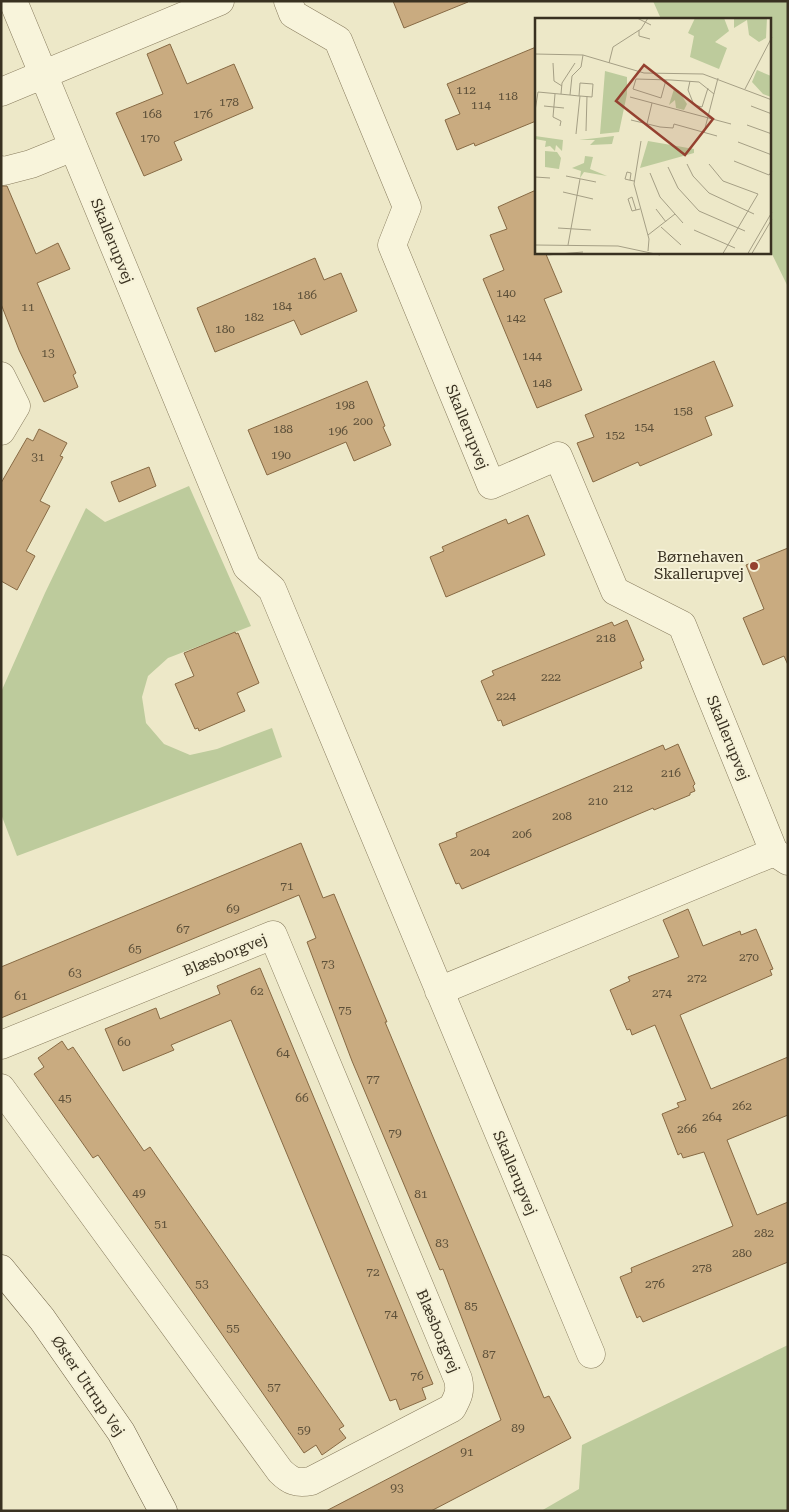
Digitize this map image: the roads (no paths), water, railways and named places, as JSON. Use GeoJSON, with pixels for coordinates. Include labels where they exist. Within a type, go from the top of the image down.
{"type":"FeatureCollection","features":[{"type":"Feature","properties":{"kind":"street","name":"Skallerupvej"},"geometry":{"type":"LineString","coordinates":[[13,1],[247,567],[272,589],[591,1354]]}},
{"type":"Feature","properties":{"kind":"street"},"geometry":{"type":"LineString","coordinates":[[1,92],[220,1]]}},
{"type":"Feature","properties":{"kind":"street","name":"Skallerupvej"},"geometry":{"type":"LineString","coordinates":[[288,1],[293,14],[338,40],[407,207],[392,245],[491,485],[558,456],[615,591],[682,625],[781,857],[439,991]]}},
{"type":"Feature","properties":{"kind":"street"},"geometry":{"type":"LineString","coordinates":[[1,170],[4,171],[31,164],[74,147]]}},
{"type":"Feature","properties":{"kind":"street"},"geometry":{"type":"LineString","coordinates":[[1,376],[16,406],[1,431]]}},
{"type":"Feature","properties":{"kind":"street","name":"Blæsborgvej"},"geometry":{"type":"LineString","coordinates":[[1,1045],[273,935],[458,1379],[460,1389],[452,1408],[311,1481],[299,1484],[288,1479],[280,1471],[1,1088]]}},
{"type":"Feature","properties":{"kind":"street","name":"Øster Uttrup Vej"},"geometry":{"type":"LineString","coordinates":[[1,1269],[42,1319],[121,1432],[163,1511]]}},
{"type":"Feature","properties":{"kind":"place","name":"Børnehaven Skallerupvej"},"geometry":{"type":"Point","coordinates":[754,566]}}]}
